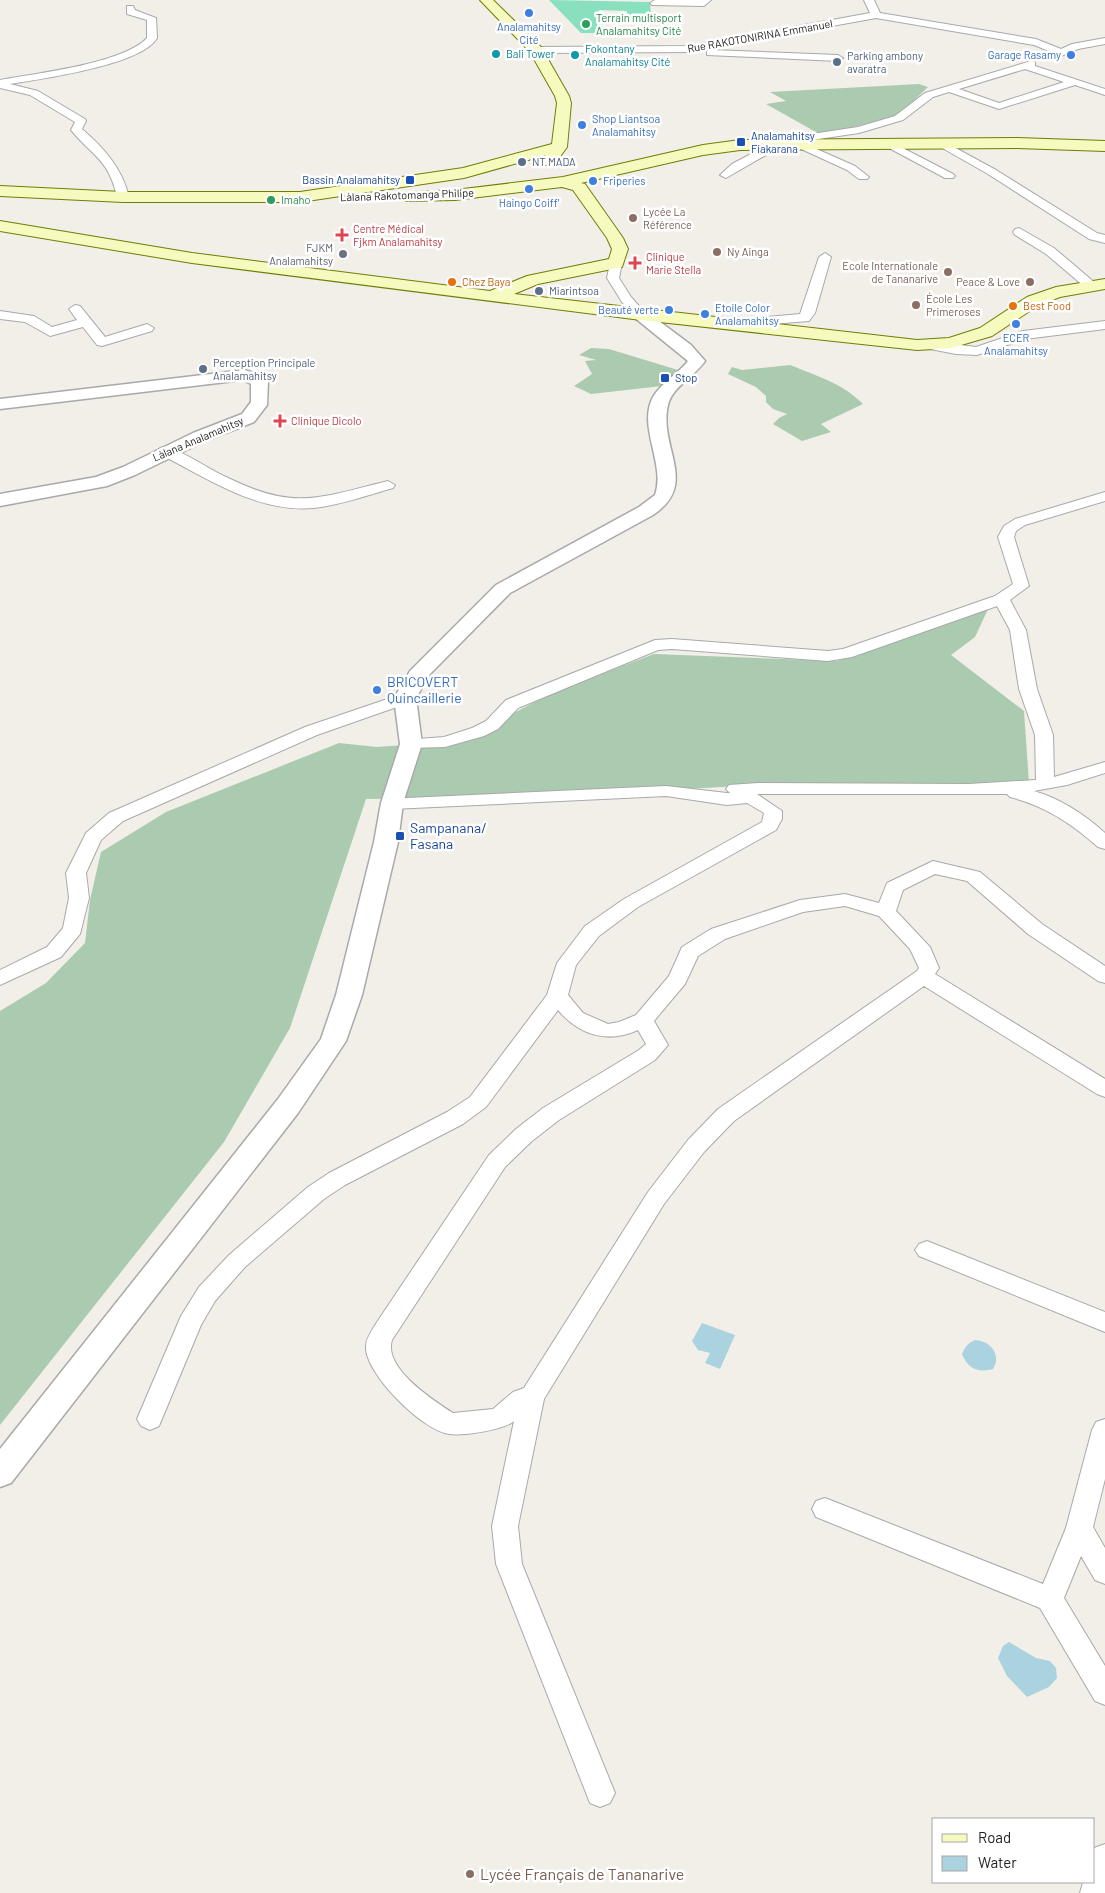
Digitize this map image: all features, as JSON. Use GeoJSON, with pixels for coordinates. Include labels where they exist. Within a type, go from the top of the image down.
{"type":"FeatureCollection","features":[{"type":"Feature","properties":{"kind":"main road"},"geometry":{"type":"LineString","coordinates":[[486,0],[536,50],[562,96],[564,103],[559,148],[543,171],[543,183]]}},
{"type":"Feature","properties":{"kind":"main road","name":"Làlana Rakotomanga Philipe"},"geometry":{"type":"LineString","coordinates":[[300,197],[455,195],[563,182],[703,150],[740,145],[1050,143],[1105,146]]}},
{"type":"Feature","properties":{"kind":"main road"},"geometry":{"type":"LineString","coordinates":[[0,191],[123,197],[300,197],[464,173],[559,148]]}},
{"type":"Feature","properties":{"kind":"main road"},"geometry":{"type":"LineString","coordinates":[[494,296],[533,280],[616,263],[620,249],[615,238],[578,187],[563,182]]}},
{"type":"Feature","properties":{"kind":"main road"},"geometry":{"type":"LineString","coordinates":[[0,226],[192,258],[641,315],[903,344],[951,342],[986,332],[1034,302],[1056,292],[1097,285]]}},
{"type":"Feature","properties":{"kind":"street"},"geometry":{"type":"LineString","coordinates":[[655,3],[704,3],[706,0]]}},
{"type":"Feature","properties":{"kind":"street"},"geometry":{"type":"LineString","coordinates":[[869,0],[876,15]]}},
{"type":"Feature","properties":{"kind":"street"},"geometry":{"type":"LineString","coordinates":[[0,84],[62,72],[120,57],[144,47],[152,40],[153,25],[151,18],[130,12],[130,8]]}},
{"type":"Feature","properties":{"kind":"street","name":"Rue RAKOTONIRINA Emmanuel"},"geometry":{"type":"LineString","coordinates":[[536,50],[689,49],[876,15],[1036,42],[1061,53],[1075,46],[1105,41]]}},
{"type":"Feature","properties":{"kind":"street"},"geometry":{"type":"LineString","coordinates":[[689,49],[718,54],[838,58]]}},
{"type":"Feature","properties":{"kind":"street"},"geometry":{"type":"LineString","coordinates":[[726,175],[736,166],[771,146],[783,142],[859,130],[899,118],[929,95],[1029,65],[1105,92]]}},
{"type":"Feature","properties":{"kind":"street"},"geometry":{"type":"LineString","coordinates":[[949,89],[999,106],[1075,82]]}},
{"type":"Feature","properties":{"kind":"street"},"geometry":{"type":"LineString","coordinates":[[0,84],[34,93],[82,120],[76,130],[98,148],[110,164],[121,182],[123,197]]}},
{"type":"Feature","properties":{"kind":"street"},"geometry":{"type":"LineString","coordinates":[[941,143],[992,172],[1093,236],[1105,239]]}},
{"type":"Feature","properties":{"kind":"street"},"geometry":{"type":"LineString","coordinates":[[891,145],[949,176]]}},
{"type":"Feature","properties":{"kind":"street"},"geometry":{"type":"LineString","coordinates":[[802,146],[851,168],[863,177]]}},
{"type":"Feature","properties":{"kind":"street"},"geometry":{"type":"LineString","coordinates":[[1019,232],[1050,251],[1097,285]]}},
{"type":"Feature","properties":{"kind":"street"},"geometry":{"type":"LineString","coordinates":[[732,324],[804,318],[809,314],[825,257]]}},
{"type":"Feature","properties":{"kind":"street"},"geometry":{"type":"LineString","coordinates":[[0,1474],[288,1106],[333,1041],[349,995],[386,842],[392,803],[411,744],[405,698],[421,671],[503,589],[646,511],[664,496],[668,480],[661,447],[659,405],[672,383],[697,362],[690,352],[652,326],[626,299],[613,278],[616,263]]}},
{"type":"Feature","properties":{"kind":"street"},"geometry":{"type":"LineString","coordinates":[[74,309],[102,342],[147,328]]}},
{"type":"Feature","properties":{"kind":"street"},"geometry":{"type":"LineString","coordinates":[[0,315],[29,319],[50,332],[85,322]]}},
{"type":"Feature","properties":{"kind":"street"},"geometry":{"type":"LineString","coordinates":[[930,344],[956,350],[977,351],[1022,334],[1105,325]]}},
{"type":"Feature","properties":{"kind":"street","name":"Làlana Analamahitsy"},"geometry":{"type":"LineString","coordinates":[[0,404],[234,375],[245,375],[259,381],[261,400],[259,408],[248,418],[165,452],[129,471],[100,482],[0,500]]}},
{"type":"Feature","properties":{"kind":"street"},"geometry":{"type":"LineString","coordinates":[[165,452],[254,495],[275,502],[316,503],[388,485]]}},
{"type":"Feature","properties":{"kind":"street"},"geometry":{"type":"LineString","coordinates":[[411,744],[445,742],[478,732],[492,725],[512,704],[655,644],[828,656],[846,653],[1001,599],[1021,586],[1006,537],[1009,529],[1020,522],[1105,496]]}},
{"type":"Feature","properties":{"kind":"street"},"geometry":{"type":"LineString","coordinates":[[1001,599],[1018,630],[1028,689],[1044,735],[1045,784]]}},
{"type":"Feature","properties":{"kind":"street"},"geometry":{"type":"LineString","coordinates":[[0,978],[54,952],[73,929],[79,898],[76,873],[93,837],[116,817],[311,730],[405,698]]}},
{"type":"Feature","properties":{"kind":"street"},"geometry":{"type":"LineString","coordinates":[[992,790],[1045,784],[1088,774],[1105,767]]}},
{"type":"Feature","properties":{"kind":"street"},"geometry":{"type":"LineString","coordinates":[[392,803],[778,787],[992,790],[1028,794],[1049,802],[1080,822],[1105,842]]}},
{"type":"Feature","properties":{"kind":"street"},"geometry":{"type":"LineString","coordinates":[[150,1419],[190,1323],[208,1294],[237,1261],[330,1184],[455,1118],[478,1102],[557,996],[561,977],[567,964],[592,931],[631,903],[760,832],[769,826],[773,819],[773,811],[750,797],[727,799],[666,791]]}},
{"type":"Feature","properties":{"kind":"street"},"geometry":{"type":"LineString","coordinates":[[886,912],[894,887],[933,867],[973,876],[1035,928],[1105,976]]}},
{"type":"Feature","properties":{"kind":"street"},"geometry":{"type":"LineString","coordinates":[[557,996],[576,1018],[606,1031],[622,1029],[643,1020],[678,979],[688,952],[718,934],[800,906],[846,900],[886,912],[928,959],[929,968],[924,976],[726,1115],[712,1128],[677,1168],[656,1198],[532,1396],[505,1526],[509,1564],[600,1793]]}},
{"type":"Feature","properties":{"kind":"street"},"geometry":{"type":"LineString","coordinates":[[924,976],[1105,1089]]}},
{"type":"Feature","properties":{"kind":"street"},"geometry":{"type":"LineString","coordinates":[[532,1396],[522,1399],[499,1419],[449,1424],[401,1388],[382,1367],[378,1346],[386,1329],[498,1161],[524,1135],[551,1114],[647,1056],[657,1045],[643,1020]]}},
{"type":"Feature","properties":{"kind":"street"},"geometry":{"type":"LineString","coordinates":[[927,1250],[1105,1322]]}},
{"type":"Feature","properties":{"kind":"street"},"geometry":{"type":"LineString","coordinates":[[1050,1599],[1078,1528],[1105,1430]]}},
{"type":"Feature","properties":{"kind":"street"},"geometry":{"type":"LineString","coordinates":[[825,1509],[1050,1599],[1105,1692]]}},
{"type":"Feature","properties":{"kind":"street"},"geometry":{"type":"LineString","coordinates":[[1078,1528],[1105,1572]]}},
{"type":"Feature","properties":{"kind":"street"},"geometry":{"type":"LineString","coordinates":[[1095,1893],[1105,1859]]}},
{"type":"Feature","properties":{"kind":"green space","name":"Terrain multisport Analamahitsy Cité"},"geometry":{"type":"Polygon","coordinates":[[[549,0],[650,2],[651,16],[627,16],[627,11],[599,10],[598,33],[581,33],[549,0]]]}},
{"type":"Feature","properties":{"kind":"green space"},"geometry":{"type":"Polygon","coordinates":[[[919,84],[928,87],[898,116],[821,135],[766,104],[786,101],[770,92],[919,84]]]}},
{"type":"Feature","properties":{"kind":"green space"},"geometry":{"type":"Polygon","coordinates":[[[591,348],[609,349],[678,370],[662,386],[591,394],[574,386],[592,374],[585,361],[596,360],[579,355],[591,348]]]}},
{"type":"Feature","properties":{"kind":"green space"},"geometry":{"type":"Polygon","coordinates":[[[790,365],[838,385],[863,404],[821,424],[831,432],[802,441],[773,424],[787,414],[773,409],[766,402],[766,396],[756,387],[728,374],[732,367],[742,370],[790,365]]]}},
{"type":"Feature","properties":{"kind":"green space"},"geometry":{"type":"Polygon","coordinates":[[[990,605],[975,637],[951,655],[1024,711],[1029,783],[939,790],[738,786],[568,796],[366,799],[290,1028],[224,1142],[0,1425],[0,1011],[46,983],[85,943],[90,900],[101,852],[166,812],[339,743],[377,747],[460,741],[556,691],[654,654],[837,661],[990,605]]]}},
{"type":"Feature","properties":{"kind":"water"},"geometry":{"type":"Polygon","coordinates":[[[702,1323],[735,1335],[720,1369],[705,1363],[710,1353],[698,1350],[692,1341],[702,1323]]]}},
{"type":"Feature","properties":{"kind":"water"},"geometry":{"type":"Polygon","coordinates":[[[975,1340],[985,1343],[993,1349],[996,1358],[993,1369],[974,1369],[964,1359],[962,1354],[964,1349],[975,1340]]]}},
{"type":"Feature","properties":{"kind":"water"},"geometry":{"type":"Polygon","coordinates":[[[1009,1642],[1036,1658],[1050,1661],[1056,1668],[1057,1678],[1049,1687],[1027,1697],[1007,1676],[998,1658],[1003,1646],[1009,1642]]]}},
{"type":"Feature","properties":{"kind":"place","name":"Analamahitsy Cité"},"geometry":{"type":"Point","coordinates":[529,13]}},
{"type":"Feature","properties":{"kind":"place","name":"Terrain multisport Analamahitsy Cité"},"geometry":{"type":"Point","coordinates":[586,24]}},
{"type":"Feature","properties":{"kind":"place","name":"Bali Tower"},"geometry":{"type":"Point","coordinates":[496,54]}},
{"type":"Feature","properties":{"kind":"place","name":"Fokontany Analamahitsy Cité"},"geometry":{"type":"Point","coordinates":[575,55]}},
{"type":"Feature","properties":{"kind":"place","name":"Garage Rasamy"},"geometry":{"type":"Point","coordinates":[1071,55]}},
{"type":"Feature","properties":{"kind":"place","name":"Parking ambony avaratra"},"geometry":{"type":"Point","coordinates":[837,62]}},
{"type":"Feature","properties":{"kind":"place","name":"Shop Liantsoa Analamahitsy"},"geometry":{"type":"Point","coordinates":[582,125]}},
{"type":"Feature","properties":{"kind":"place","name":"Analamahitsy Fiakarana"},"geometry":{"type":"Point","coordinates":[741,142]}},
{"type":"Feature","properties":{"kind":"place","name":"NT MADA"},"geometry":{"type":"Point","coordinates":[522,162]}},
{"type":"Feature","properties":{"kind":"place","name":"Bassin Analamahitsy"},"geometry":{"type":"Point","coordinates":[410,180]}},
{"type":"Feature","properties":{"kind":"place","name":"Friperies"},"geometry":{"type":"Point","coordinates":[593,181]}},
{"type":"Feature","properties":{"kind":"place","name":"Haingo Coiff'"},"geometry":{"type":"Point","coordinates":[529,189]}},
{"type":"Feature","properties":{"kind":"place","name":"Imaho"},"geometry":{"type":"Point","coordinates":[271,200]}},
{"type":"Feature","properties":{"kind":"place","name":"Lycée La Référence"},"geometry":{"type":"Point","coordinates":[633,218]}},
{"type":"Feature","properties":{"kind":"place","name":"Centre Médical Fjkm Analamahitsy"},"geometry":{"type":"Point","coordinates":[342,235]}},
{"type":"Feature","properties":{"kind":"place","name":"Ny Ainga"},"geometry":{"type":"Point","coordinates":[717,252]}},
{"type":"Feature","properties":{"kind":"place","name":"FJKM Analamahitsy"},"geometry":{"type":"Point","coordinates":[343,254]}},
{"type":"Feature","properties":{"kind":"place","name":"Clinique Marie Stella"},"geometry":{"type":"Point","coordinates":[635,263]}},
{"type":"Feature","properties":{"kind":"place","name":"Ecole Internationale de Tananarive"},"geometry":{"type":"Point","coordinates":[948,272]}},
{"type":"Feature","properties":{"kind":"place","name":"Chez Baya"},"geometry":{"type":"Point","coordinates":[452,282]}},
{"type":"Feature","properties":{"kind":"place","name":"Peace & Love"},"geometry":{"type":"Point","coordinates":[1030,282]}},
{"type":"Feature","properties":{"kind":"place","name":"Miarintsoa"},"geometry":{"type":"Point","coordinates":[539,291]}},
{"type":"Feature","properties":{"kind":"place","name":"École Les Primeroses"},"geometry":{"type":"Point","coordinates":[916,305]}},
{"type":"Feature","properties":{"kind":"place","name":"Best Food"},"geometry":{"type":"Point","coordinates":[1013,306]}},
{"type":"Feature","properties":{"kind":"place","name":"Beauté verte"},"geometry":{"type":"Point","coordinates":[669,310]}},
{"type":"Feature","properties":{"kind":"place","name":"Etoile Color Analamahitsy"},"geometry":{"type":"Point","coordinates":[705,314]}},
{"type":"Feature","properties":{"kind":"place","name":"ECER Analamahitsy"},"geometry":{"type":"Point","coordinates":[1016,324]}},
{"type":"Feature","properties":{"kind":"place","name":"Perception Principale Analamahitsy"},"geometry":{"type":"Point","coordinates":[203,369]}},
{"type":"Feature","properties":{"kind":"place","name":"Stop"},"geometry":{"type":"Point","coordinates":[665,378]}},
{"type":"Feature","properties":{"kind":"place","name":"Clinique Dicolo"},"geometry":{"type":"Point","coordinates":[280,421]}},
{"type":"Feature","properties":{"kind":"place","name":"BRICOVERT Quincaillerie"},"geometry":{"type":"Point","coordinates":[377,690]}},
{"type":"Feature","properties":{"kind":"place","name":"Sampanana/ Fasana"},"geometry":{"type":"Point","coordinates":[400,836]}},
{"type":"Feature","properties":{"kind":"place","name":"Lycée Français de Tananarive"},"geometry":{"type":"Point","coordinates":[470,1874]}}]}
